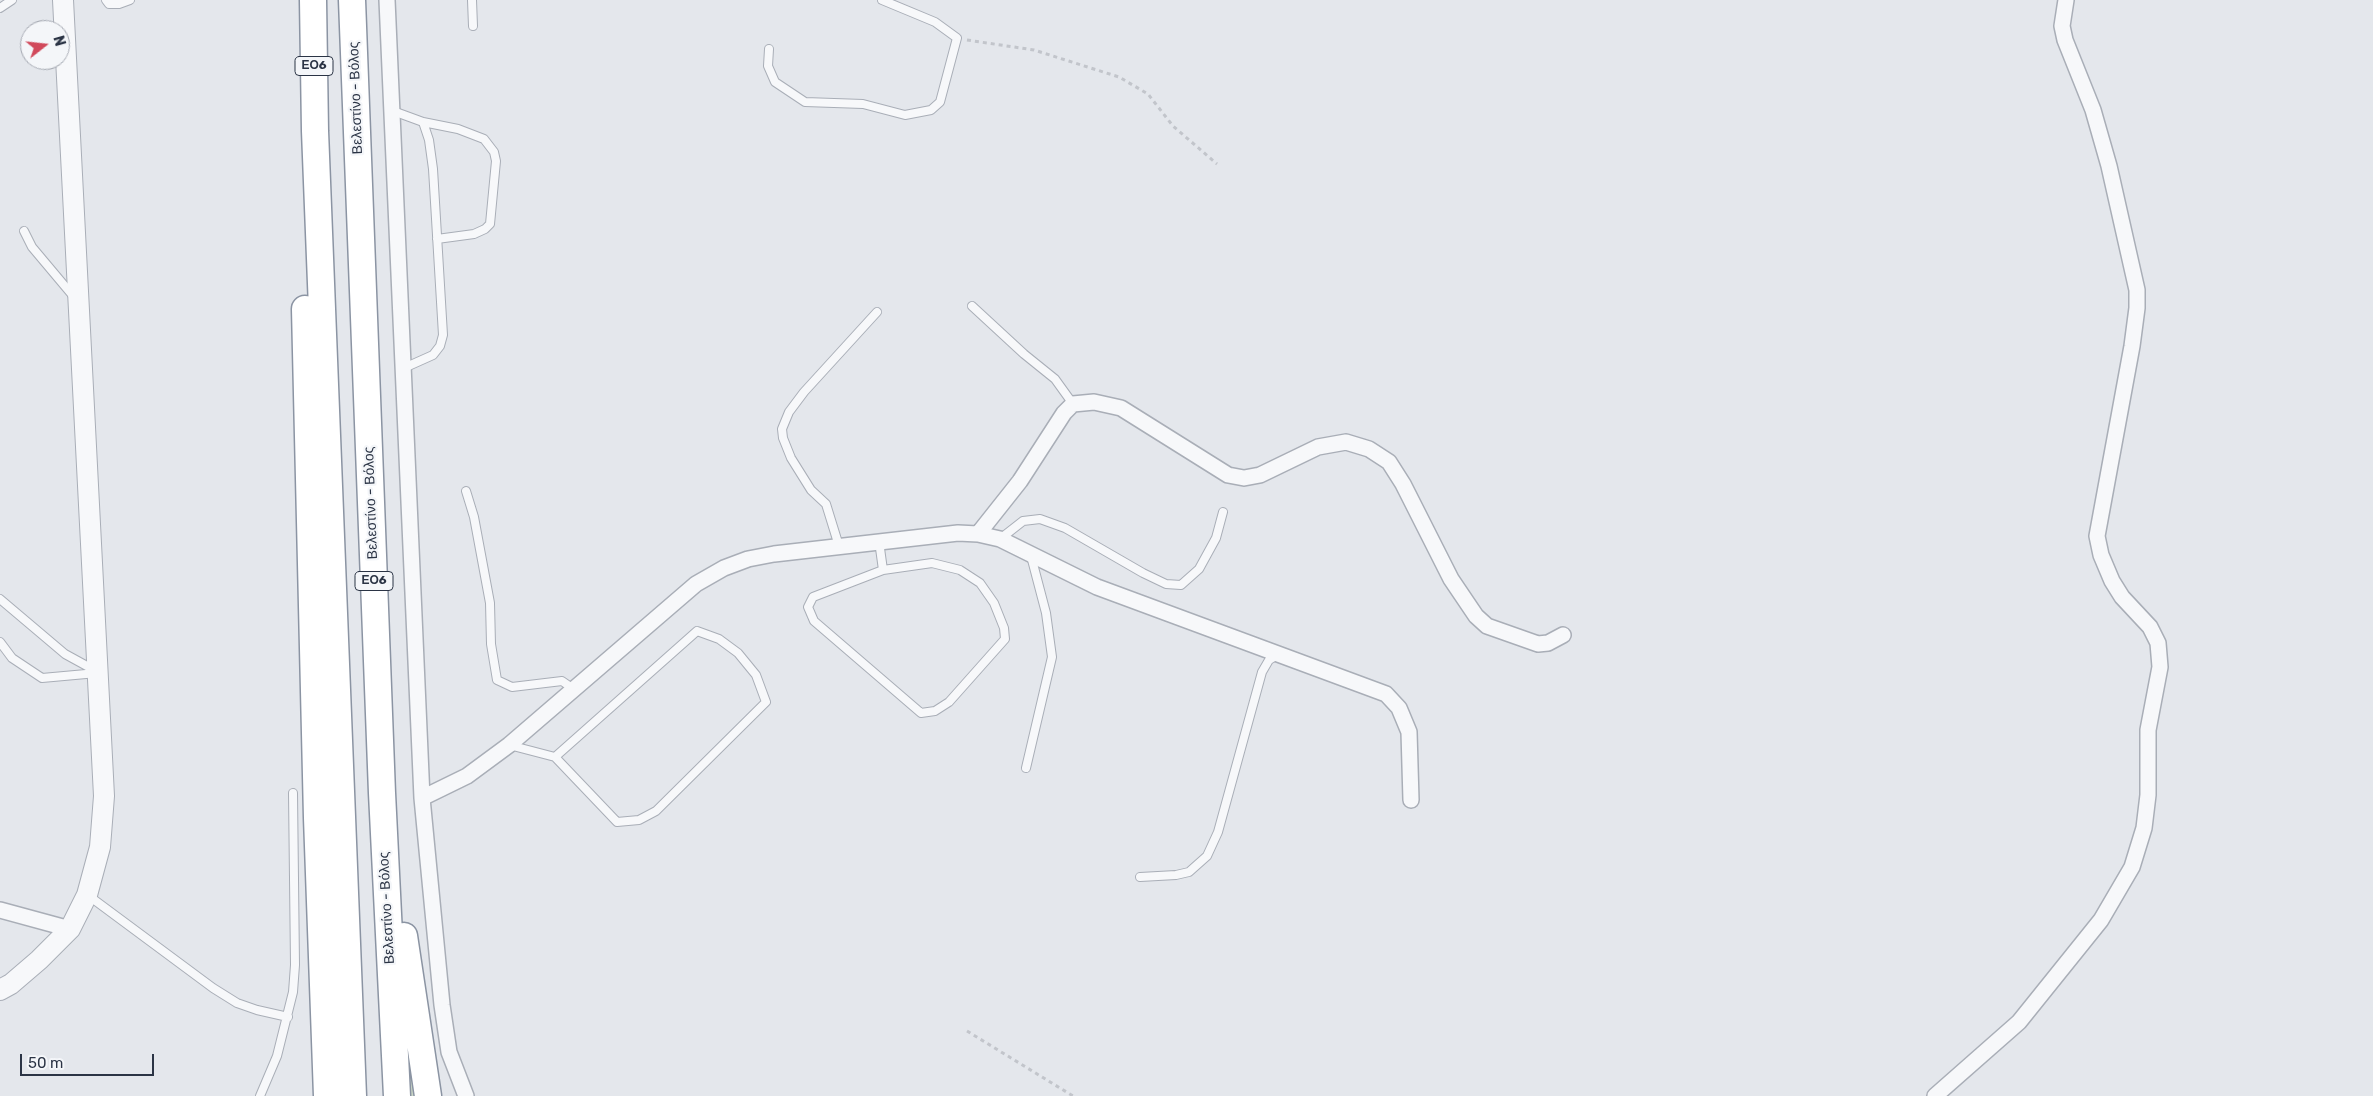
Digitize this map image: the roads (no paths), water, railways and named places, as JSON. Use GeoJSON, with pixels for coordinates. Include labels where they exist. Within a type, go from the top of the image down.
{"type":"FeatureCollection","features":[{"type":"Feature","properties":{"kind":"highway","name":"ΕΟ6"},"geometry":{"type":"LineString","coordinates":[[313,0],[315,132],[353,1096]]}},
{"type":"Feature","properties":{"kind":"highway","name":"Βελεστίνο - Βόλος"},"geometry":{"type":"LineString","coordinates":[[352,0],[382,794],[397,1096]]}},
{"type":"Feature","properties":{"kind":"highway"},"geometry":{"type":"LineString","coordinates":[[315,132],[309,188],[304,317],[316,818],[327,1096]]}},
{"type":"Feature","properties":{"kind":"highway"},"geometry":{"type":"LineString","coordinates":[[382,794],[428,1096]]}},
{"type":"Feature","properties":{"kind":"street"},"geometry":{"type":"LineString","coordinates":[[0,990],[11,984],[39,960],[70,929],[87,895],[100,847],[104,796],[99,672],[62,0]]}},
{"type":"Feature","properties":{"kind":"street"},"geometry":{"type":"LineString","coordinates":[[387,0],[422,798],[449,1052],[466,1096]]}},
{"type":"Feature","properties":{"kind":"street"},"geometry":{"type":"LineString","coordinates":[[1935,1096],[2019,1022],[2101,920],[2132,868],[2144,828],[2148,795],[2148,730],[2160,667],[2158,643],[2150,627],[2122,597],[2112,581],[2101,555],[2097,536],[2132,346],[2137,308],[2137,290],[2109,166],[2093,110],[2065,40],[2062,26],[2066,0]]}},
{"type":"Feature","properties":{"kind":"street"},"geometry":{"type":"LineString","coordinates":[[978,534],[1020,481],[1064,413],[1073,404],[1094,402],[1120,408],[1228,475],[1244,478],[1260,475],[1330,443],[1346,442],[1369,449],[1389,462],[1403,484],[1451,579],[1476,616],[1487,626],[1538,644],[1548,643],[1563,635]]}},
{"type":"Feature","properties":{"kind":"street"},"geometry":{"type":"LineString","coordinates":[[422,798],[467,776],[509,745],[696,584],[724,568],[748,559],[774,554],[958,533],[978,534],[1000,539],[1097,587],[1277,655],[1375,688],[1393,700],[1404,716],[1408,732],[1411,800]]}},
{"type":"Feature","properties":{"kind":"street"},"geometry":{"type":"LineString","coordinates":[[0,910],[70,929]]}},
{"type":"Feature","properties":{"kind":"lane"},"geometry":{"type":"LineString","coordinates":[[0,8],[12,0]]}},
{"type":"Feature","properties":{"kind":"lane"},"geometry":{"type":"LineString","coordinates":[[106,0],[109,4],[119,4],[130,0]]}},
{"type":"Feature","properties":{"kind":"lane"},"geometry":{"type":"LineString","coordinates":[[472,0],[473,26]]}},
{"type":"Feature","properties":{"kind":"lane"},"geometry":{"type":"LineString","coordinates":[[769,49],[768,66],[775,82],[805,102],[863,104],[904,115],[931,110],[940,102],[957,38],[935,22],[882,0]]}},
{"type":"Feature","properties":{"kind":"lane"},"geometry":{"type":"LineString","coordinates":[[393,111],[422,122],[466,132],[484,139],[494,152],[496,161],[490,224],[485,229],[474,234],[437,238]]}},
{"type":"Feature","properties":{"kind":"lane"},"geometry":{"type":"LineString","coordinates":[[404,368],[433,355],[440,346],[443,334],[433,169],[429,140],[422,122]]}},
{"type":"Feature","properties":{"kind":"lane"},"geometry":{"type":"LineString","coordinates":[[24,232],[32,246],[78,303]]}},
{"type":"Feature","properties":{"kind":"lane"},"geometry":{"type":"LineString","coordinates":[[972,306],[1024,354],[1055,378],[1073,404]]}},
{"type":"Feature","properties":{"kind":"lane"},"geometry":{"type":"LineString","coordinates":[[839,546],[826,504],[811,490],[791,458],[783,438],[782,428],[789,412],[804,392],[877,312]]}},
{"type":"Feature","properties":{"kind":"lane"},"geometry":{"type":"LineString","coordinates":[[466,491],[474,517],[490,603],[491,644],[497,680],[512,687],[562,681],[575,690]]}},
{"type":"Feature","properties":{"kind":"lane"},"geometry":{"type":"LineString","coordinates":[[1000,539],[1023,520],[1040,519],[1066,528],[1143,573],[1166,584],[1181,585],[1199,569],[1216,538],[1223,512]]}},
{"type":"Feature","properties":{"kind":"lane"},"geometry":{"type":"LineString","coordinates":[[879,541],[882,570]]}},
{"type":"Feature","properties":{"kind":"lane"},"geometry":{"type":"LineString","coordinates":[[1026,768],[1052,657],[1046,613],[1031,556]]}},
{"type":"Feature","properties":{"kind":"lane"},"geometry":{"type":"LineString","coordinates":[[932,563],[960,570],[980,583],[994,603],[1004,628],[1005,639],[949,702],[935,711],[921,713],[814,621],[808,612],[809,604],[813,597],[882,570],[932,563]]}},
{"type":"Feature","properties":{"kind":"lane"},"geometry":{"type":"LineString","coordinates":[[0,599],[65,654],[99,672]]}},
{"type":"Feature","properties":{"kind":"lane"},"geometry":{"type":"LineString","coordinates":[[509,745],[555,757],[617,822],[639,820],[656,811],[766,702],[762,688],[756,675],[738,652],[719,639],[697,631],[555,757]]}},
{"type":"Feature","properties":{"kind":"lane"},"geometry":{"type":"LineString","coordinates":[[0,642],[18,662],[42,678],[99,672]]}},
{"type":"Feature","properties":{"kind":"lane"},"geometry":{"type":"LineString","coordinates":[[1140,877],[1176,876],[1189,872],[1207,856],[1218,832],[1262,672],[1269,660],[1277,655]]}},
{"type":"Feature","properties":{"kind":"lane"},"geometry":{"type":"LineString","coordinates":[[260,1096],[276,1056],[288,1017],[293,992],[295,965],[293,793]]}},
{"type":"Feature","properties":{"kind":"lane"},"geometry":{"type":"LineString","coordinates":[[87,895],[213,988],[237,1003],[288,1017]]}}]}
